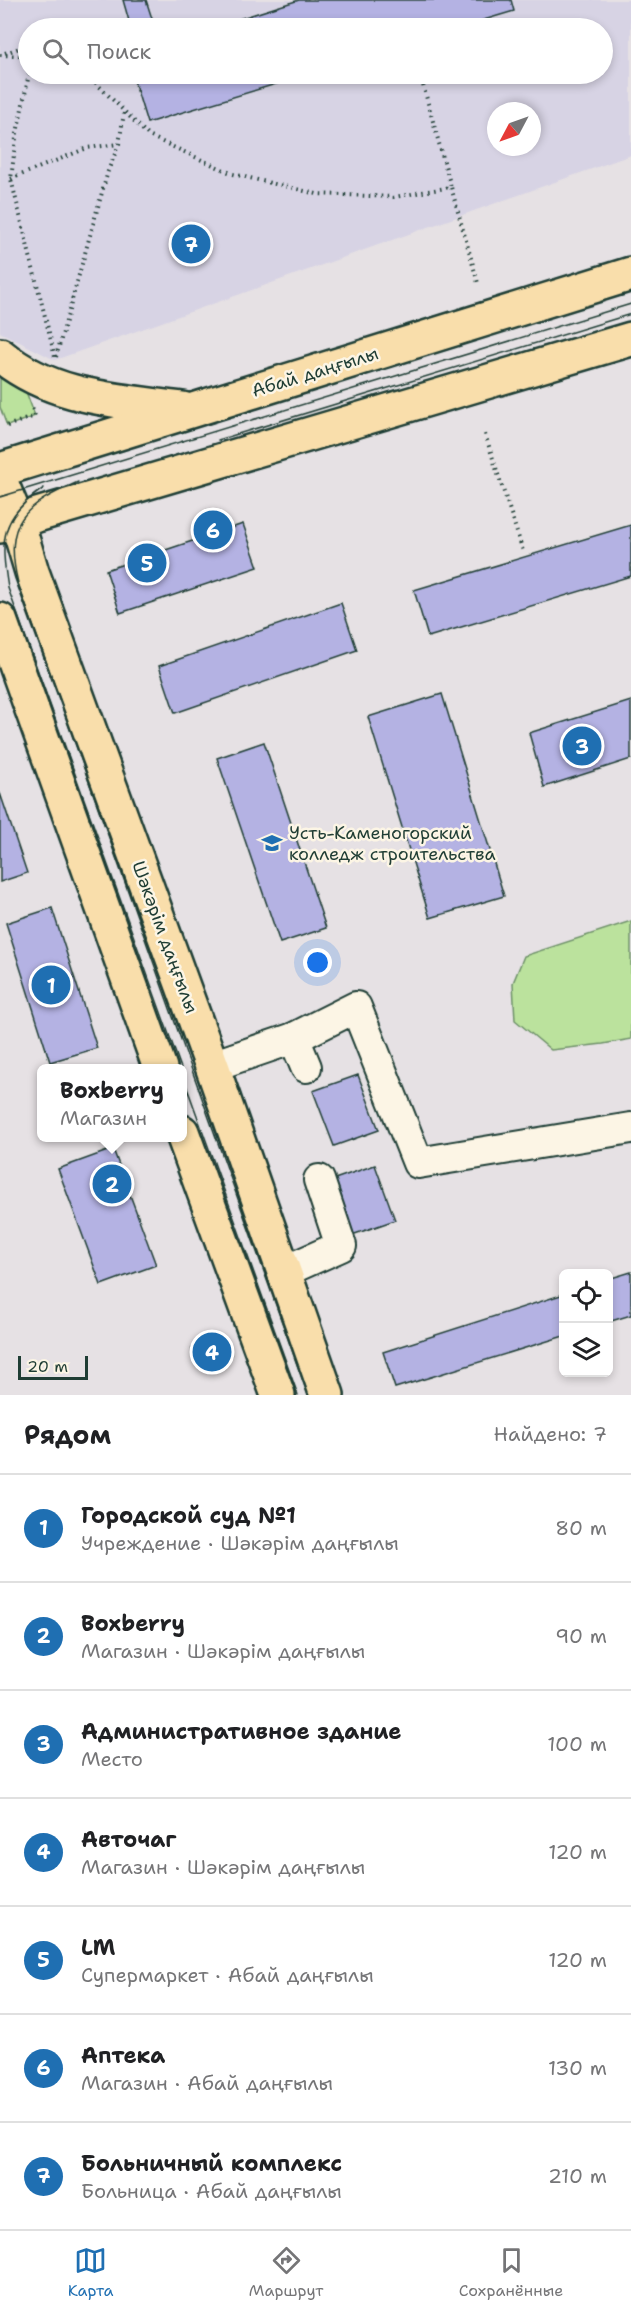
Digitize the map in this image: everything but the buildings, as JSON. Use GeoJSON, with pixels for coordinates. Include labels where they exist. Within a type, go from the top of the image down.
{"type":"FeatureCollection","features":[{"type":"Feature","properties":{"kind":"main road","name":"Абай даңғылы"},"geometry":{"type":"LineString","coordinates":[[0,470],[631,274]]}},
{"type":"Feature","properties":{"kind":"main road"},"geometry":{"type":"LineString","coordinates":[[8,524],[631,339]]}},
{"type":"Feature","properties":{"kind":"main road"},"geometry":{"type":"LineString","coordinates":[[0,355],[18,368],[65,391],[88,397],[191,410]]}},
{"type":"Feature","properties":{"kind":"main road","name":"Шәкәрім даңғылы"},"geometry":{"type":"LineString","coordinates":[[0,480],[8,524],[32,572],[212,1066],[327,1395]]}},
{"type":"Feature","properties":{"kind":"main road"},"geometry":{"type":"LineString","coordinates":[[0,620],[159,1064]]}},
{"type":"Feature","properties":{"kind":"main road"},"geometry":{"type":"LineString","coordinates":[[187,1142],[278,1395]]}},
{"type":"Feature","properties":{"kind":"lane"},"geometry":{"type":"LineString","coordinates":[[212,1066],[294,1038],[356,1006],[418,1163],[631,1128]]}},
{"type":"Feature","properties":{"kind":"lane"},"geometry":{"type":"LineString","coordinates":[[294,1038],[306,1067]]}},
{"type":"Feature","properties":{"kind":"lane"},"geometry":{"type":"LineString","coordinates":[[283,1272],[342,1246],[319,1180]]}},
{"type":"Feature","properties":{"kind":"path"},"geometry":{"type":"LineString","coordinates":[[1,55],[18,49]]}},
{"type":"Feature","properties":{"kind":"path"},"geometry":{"type":"LineString","coordinates":[[1,55],[18,56]]}},
{"type":"Feature","properties":{"kind":"path"},"geometry":{"type":"LineString","coordinates":[[27,84],[16,138],[11,179],[55,360],[108,171],[119,144],[125,112]]}},
{"type":"Feature","properties":{"kind":"path"},"geometry":{"type":"LineString","coordinates":[[97,84],[149,136],[233,174],[317,194],[394,197],[451,187]]}},
{"type":"Feature","properties":{"kind":"path"},"geometry":{"type":"LineString","coordinates":[[423,84],[478,283]]}},
{"type":"Feature","properties":{"kind":"path"},"geometry":{"type":"LineString","coordinates":[[11,179],[87,148],[119,144]]}},
{"type":"Feature","properties":{"kind":"path"},"geometry":{"type":"LineString","coordinates":[[7,426],[35,416],[28,396]]}},
{"type":"Feature","properties":{"kind":"path"},"geometry":{"type":"LineString","coordinates":[[484,434],[523,551]]}},
{"type":"Feature","properties":{"kind":"shaded area"},"geometry":{"type":"Polygon","coordinates":[[[0,0],[631,0],[631,155],[55,360],[0,332],[0,0]]]}},
{"type":"Feature","properties":{"kind":"green space"},"geometry":{"type":"Polygon","coordinates":[[[0,370],[24,386],[35,416],[7,426],[0,407],[0,370]]]}},
{"type":"Feature","properties":{"kind":"green space"},"geometry":{"type":"Polygon","coordinates":[[[631,921],[631,1039],[551,1050],[515,1020],[513,983],[524,956],[631,921]]]}},
{"type":"Feature","properties":{"kind":"tram line"},"geometry":{"type":"LineString","coordinates":[[0,497],[631,304]]}},
{"type":"Feature","properties":{"kind":"tram line"},"geometry":{"type":"LineString","coordinates":[[218,440],[631,314]]}},
{"type":"Feature","properties":{"kind":"tram line"},"geometry":{"type":"LineString","coordinates":[[78,482],[44,499],[22,518],[13,544],[18,583],[308,1395]]}},
{"type":"Feature","properties":{"kind":"tram line"},"geometry":{"type":"LineString","coordinates":[[44,488],[19,509],[6,530],[4,556],[8,588],[180,1064]]}},
{"type":"Feature","properties":{"kind":"tram line"},"geometry":{"type":"LineString","coordinates":[[187,1088],[298,1395]]}},
{"type":"Feature","properties":{"kind":"place","name":"Больничный комплекс"},"geometry":{"type":"Point","coordinates":[191,244]}},
{"type":"Feature","properties":{"kind":"place","name":"Аптека"},"geometry":{"type":"Point","coordinates":[213,530]}},
{"type":"Feature","properties":{"kind":"place","name":"LM"},"geometry":{"type":"Point","coordinates":[147,563]}},
{"type":"Feature","properties":{"kind":"place","name":"Административное здание"},"geometry":{"type":"Point","coordinates":[582,746]}},
{"type":"Feature","properties":{"kind":"place","name":"Усть-Каменогорский колледж строительства"},"geometry":{"type":"Point","coordinates":[272,843]}},
{"type":"Feature","properties":{"kind":"place","name":"Городской суд №1"},"geometry":{"type":"Point","coordinates":[51,985]}},
{"type":"Feature","properties":{"kind":"place","name":"Boxberry"},"geometry":{"type":"Point","coordinates":[112,1184]}},
{"type":"Feature","properties":{"kind":"place","name":"Авточаг"},"geometry":{"type":"Point","coordinates":[212,1352]}}]}
